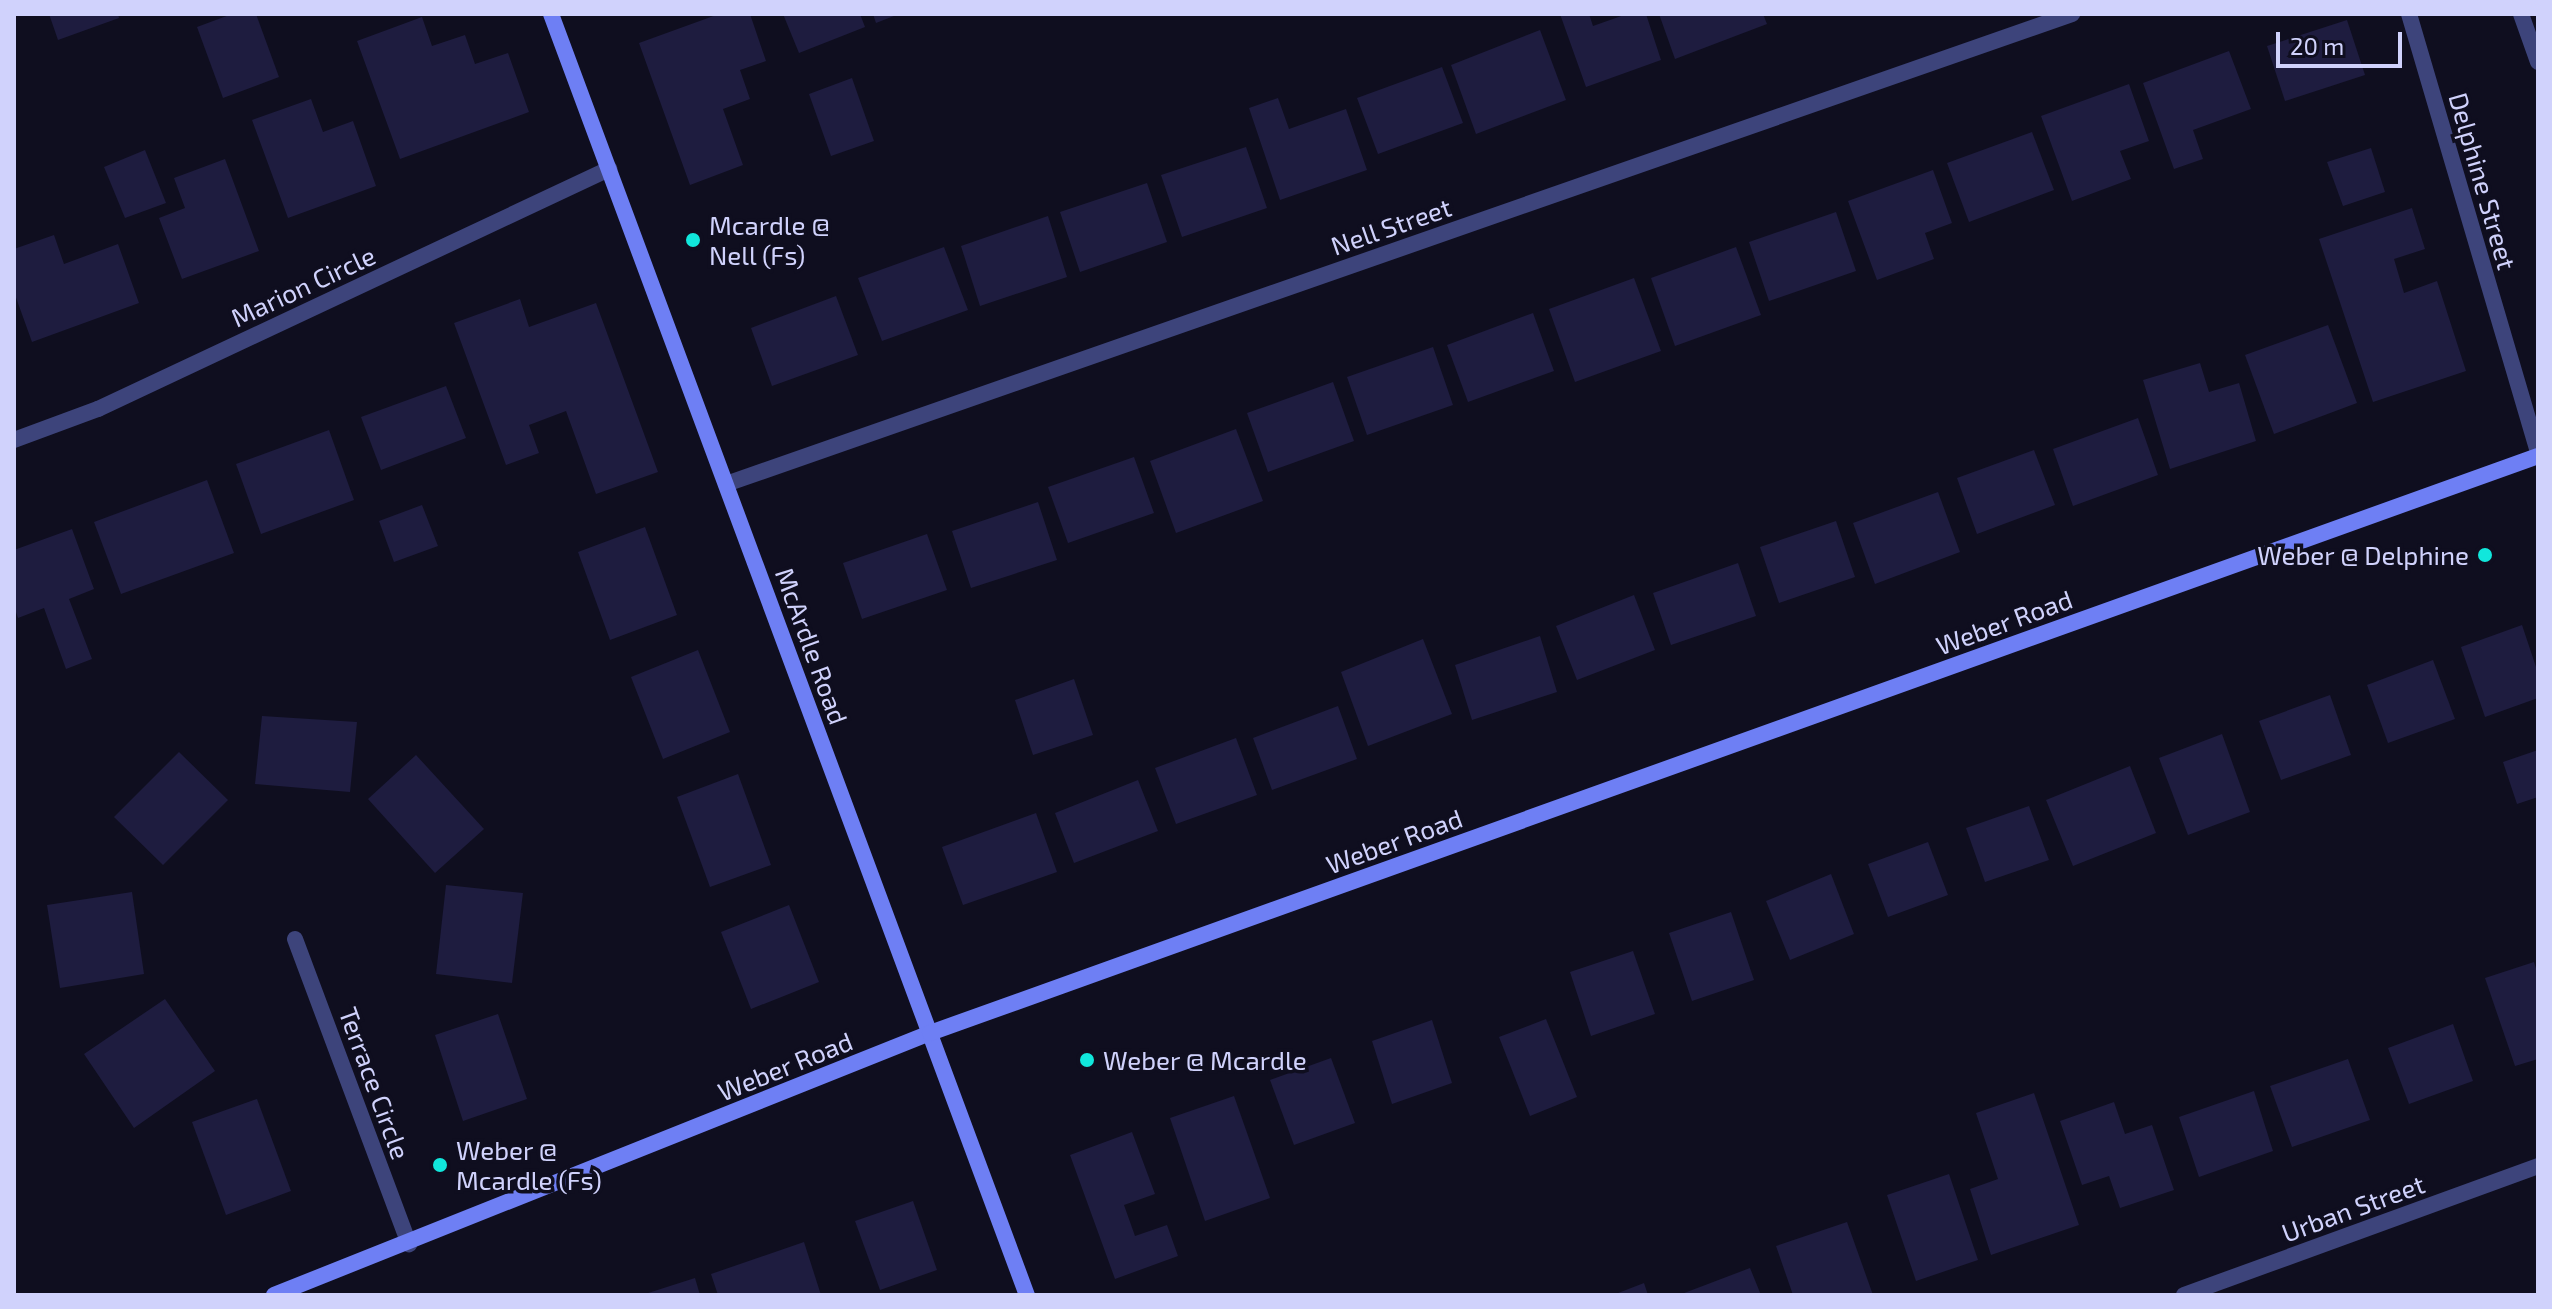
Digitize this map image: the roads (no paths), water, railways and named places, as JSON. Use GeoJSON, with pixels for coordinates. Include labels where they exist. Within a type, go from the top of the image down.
{"type":"FeatureCollection","features":[{"type":"Feature","properties":{"kind":"main road","name":"McArdle Road"},"geometry":{"type":"LineString","coordinates":[[551,14],[1027,1295]]}},
{"type":"Feature","properties":{"kind":"main road","name":"Weber Road"},"geometry":{"type":"LineString","coordinates":[[274,1295],[409,1244],[930,1033],[2538,455]]}},
{"type":"Feature","properties":{"kind":"street","name":"Nell Street"},"geometry":{"type":"LineString","coordinates":[[726,484],[2072,14]]}},
{"type":"Feature","properties":{"kind":"street","name":"Delphine Street"},"geometry":{"type":"LineString","coordinates":[[2409,14],[2538,455]]}},
{"type":"Feature","properties":{"kind":"street"},"geometry":{"type":"LineString","coordinates":[[2521,14],[2538,62]]}},
{"type":"Feature","properties":{"kind":"street","name":"Marion Circle"},"geometry":{"type":"LineString","coordinates":[[14,440],[98,409],[609,169]]}},
{"type":"Feature","properties":{"kind":"street","name":"Terrace Circle"},"geometry":{"type":"LineString","coordinates":[[295,939],[409,1244]]}},
{"type":"Feature","properties":{"kind":"street","name":"Urban Street"},"geometry":{"type":"LineString","coordinates":[[2184,1295],[2538,1166]]}},
{"type":"Feature","properties":{"kind":"place","name":"Mcardle @ Nell (Fs)"},"geometry":{"type":"Point","coordinates":[693,240]}},
{"type":"Feature","properties":{"kind":"place","name":"Weber @ Delphine"},"geometry":{"type":"Point","coordinates":[2485,555]}},
{"type":"Feature","properties":{"kind":"place","name":"Weber @ Mcardle"},"geometry":{"type":"Point","coordinates":[1087,1060]}},
{"type":"Feature","properties":{"kind":"place","name":"Weber @ Mcardle (Fs)"},"geometry":{"type":"Point","coordinates":[440,1165]}}]}
